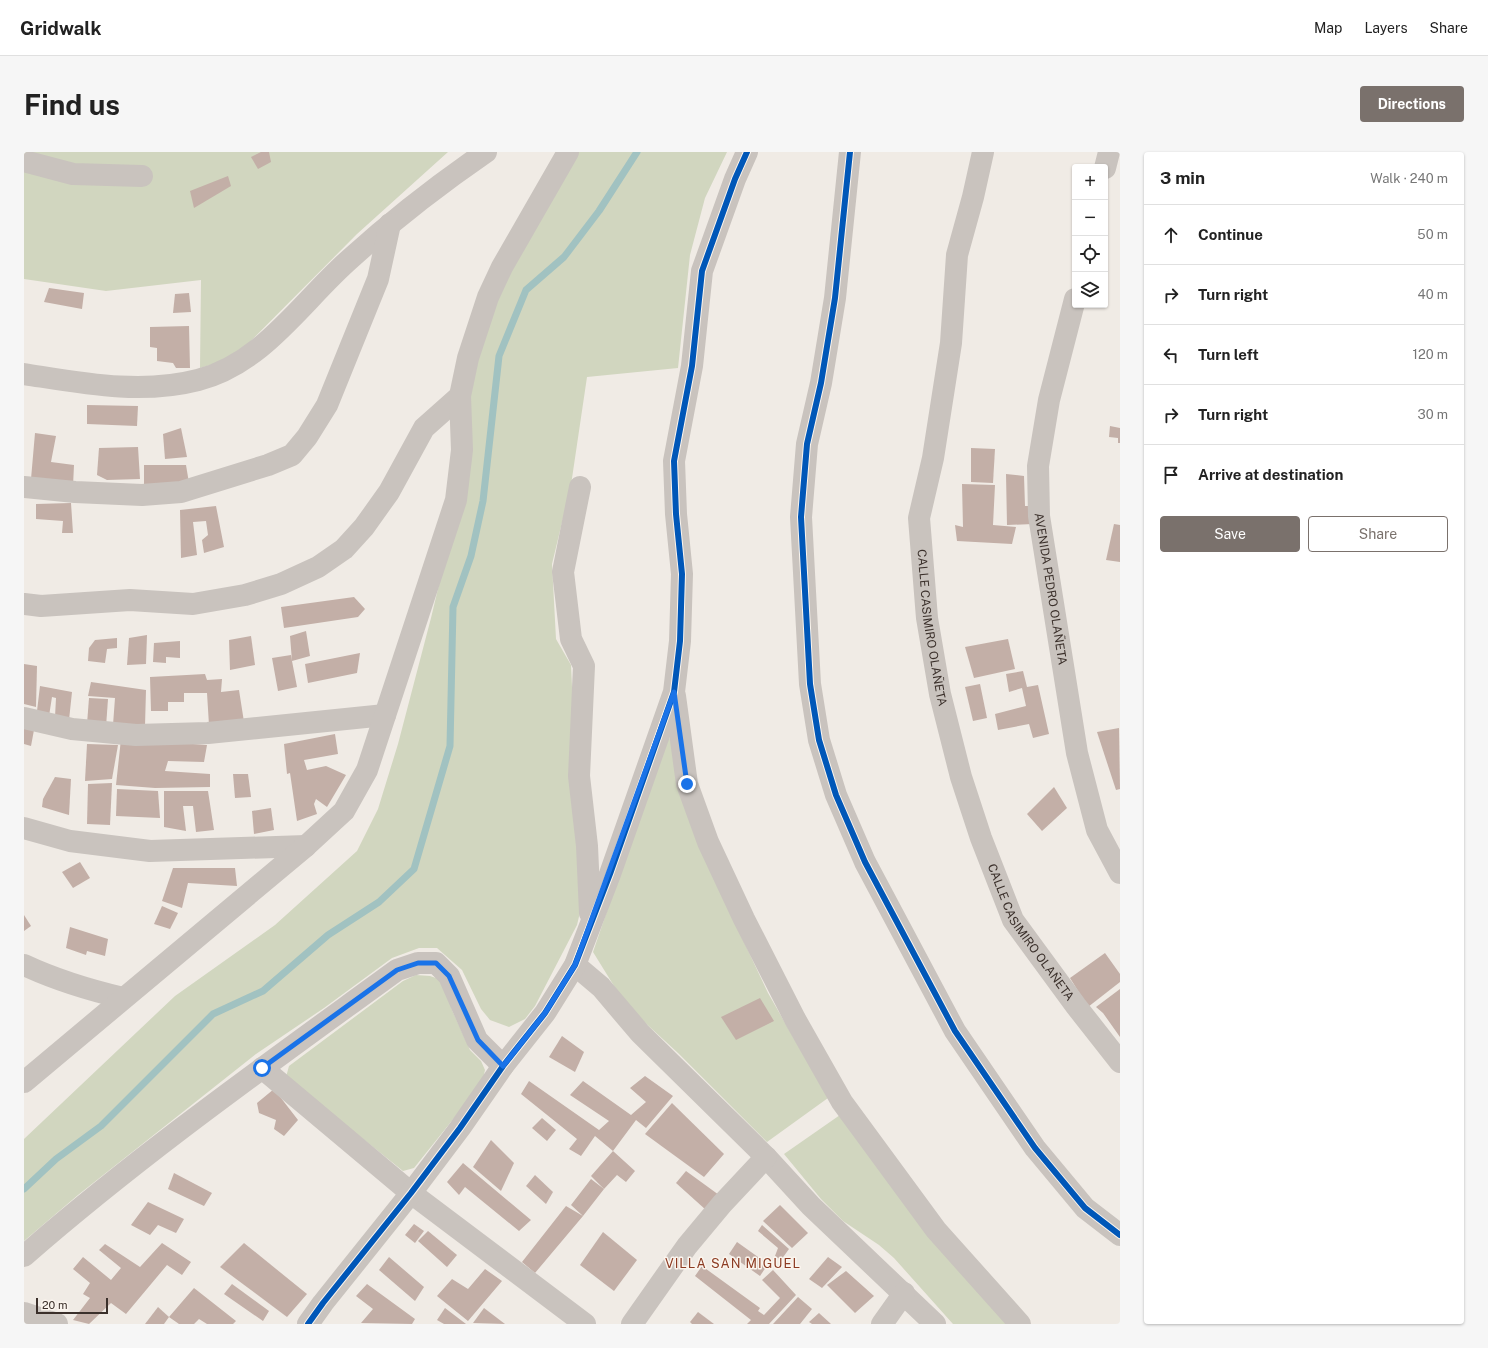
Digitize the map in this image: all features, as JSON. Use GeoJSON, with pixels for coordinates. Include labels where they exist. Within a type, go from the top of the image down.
{"type":"FeatureCollection","features":[{"type":"Feature","properties":{"kind":"street"},"geometry":{"type":"LineString","coordinates":[[24,374],[124,388],[162,387],[199,380],[226,369],[258,349],[290,320],[348,260],[421,198],[486,152]]}},
{"type":"Feature","properties":{"kind":"street"},"geometry":{"type":"LineString","coordinates":[[24,1082],[306,846],[344,811],[367,770],[456,500],[462,450],[460,396],[468,358],[488,297],[502,267],[568,152]]}},
{"type":"Feature","properties":{"kind":"street"},"geometry":{"type":"LineString","coordinates":[[308,1324],[323,1303],[412,1193],[503,1066],[545,1013],[575,965],[590,920],[610,874],[674,692],[680,641],[682,574],[676,514],[674,461],[692,366],[702,271],[735,179],[747,152]]}},
{"type":"Feature","properties":{"kind":"street"},"geometry":{"type":"LineString","coordinates":[[850,152],[835,298],[821,383],[807,444],[801,517],[810,684],[819,740],[836,795],[865,862],[955,1031],[1035,1148],[1085,1208],[1120,1235]]}},
{"type":"Feature","properties":{"kind":"street","name":"CALLE CASIMIRO OLAÑETA"},"geometry":{"type":"LineString","coordinates":[[983,152],[973,197],[957,255],[951,343],[933,458],[919,518],[927,618],[940,694],[961,777],[981,838],[1013,920],[1076,1006],[1120,1062]]}},
{"type":"Feature","properties":{"kind":"street"},"geometry":{"type":"LineString","coordinates":[[1106,164],[1109,152]]}},
{"type":"Feature","properties":{"kind":"street"},"geometry":{"type":"LineString","coordinates":[[24,161],[73,174],[142,176]]}},
{"type":"Feature","properties":{"kind":"street"},"geometry":{"type":"LineString","coordinates":[[24,486],[75,492],[142,495],[181,492],[268,465],[292,455],[307,437],[327,405],[378,279],[390,224]]}},
{"type":"Feature","properties":{"kind":"street","name":"AVENIDA PEDRO OLAÑETA"},"geometry":{"type":"LineString","coordinates":[[1073,308],[1049,400],[1038,466],[1039,516],[1077,753],[1097,830],[1120,873]]}},
{"type":"Feature","properties":{"kind":"street"},"geometry":{"type":"LineString","coordinates":[[24,604],[41,606],[130,600],[193,604],[245,595],[281,584],[318,567],[344,549],[364,527],[389,492],[424,428],[460,396]]}},
{"type":"Feature","properties":{"kind":"street"},"geometry":{"type":"LineString","coordinates":[[580,487],[563,572],[571,639],[584,666],[579,776],[587,846],[590,920]]}},
{"type":"Feature","properties":{"kind":"street"},"geometry":{"type":"LineString","coordinates":[[674,692],[687,784],[708,842],[744,919],[795,1019],[842,1102],[887,1161],[936,1230],[1020,1324]]}},
{"type":"Feature","properties":{"kind":"street"},"geometry":{"type":"LineString","coordinates":[[24,718],[72,729],[136,734],[216,732],[385,715]]}},
{"type":"Feature","properties":{"kind":"street"},"geometry":{"type":"LineString","coordinates":[[24,828],[70,841],[150,851],[306,846]]}},
{"type":"Feature","properties":{"kind":"street"},"geometry":{"type":"LineString","coordinates":[[24,1256],[84,1204],[262,1068],[397,970],[418,963],[436,963],[449,976],[478,1040],[503,1066]]}},
{"type":"Feature","properties":{"kind":"street"},"geometry":{"type":"LineString","coordinates":[[24,965],[51,977],[91,990],[123,998]]}},
{"type":"Feature","properties":{"kind":"street"},"geometry":{"type":"LineString","coordinates":[[575,965],[601,987],[640,1034],[766,1157],[811,1206],[935,1324]]}},
{"type":"Feature","properties":{"kind":"street"},"geometry":{"type":"LineString","coordinates":[[262,1068],[412,1193],[585,1324]]}},
{"type":"Feature","properties":{"kind":"street"},"geometry":{"type":"LineString","coordinates":[[632,1324],[687,1246],[722,1204],[766,1157]]}},
{"type":"Feature","properties":{"kind":"street"},"geometry":{"type":"LineString","coordinates":[[882,1324],[904,1293]]}},
{"type":"Feature","properties":{"kind":"street"},"geometry":{"type":"LineString","coordinates":[[24,1313],[57,1324]]}},
{"type":"Feature","properties":{"kind":"green space"},"geometry":{"type":"Polygon","coordinates":[[[24,152],[448,152],[357,234],[234,358],[200,368],[201,280],[106,291],[24,279],[24,152]]]}},
{"type":"Feature","properties":{"kind":"green space"},"geometry":{"type":"Polygon","coordinates":[[[579,152],[727,152],[705,198],[690,255],[678,368],[587,377],[571,485],[552,564],[556,639],[571,665],[582,904],[577,925],[535,1006],[525,1019],[509,1027],[490,1020],[481,1009],[462,970],[437,948],[419,948],[392,958],[324,1008],[256,1054],[78,1195],[24,1241],[24,1139],[175,996],[275,925],[357,851],[378,809],[398,744],[431,618],[443,568],[470,385],[502,278],[579,152]]]}},
{"type":"Feature","properties":{"kind":"green space"},"geometry":{"type":"Polygon","coordinates":[[[669,736],[711,872],[768,993],[828,1098],[767,1142],[678,1053],[640,1018],[619,994],[593,952],[661,753],[669,736]]]}},
{"type":"Feature","properties":{"kind":"green space"},"geometry":{"type":"Polygon","coordinates":[[[416,975],[430,976],[439,979],[446,989],[452,1010],[470,1050],[481,1061],[485,1070],[482,1083],[414,1168],[403,1171],[286,1077],[289,1066],[403,981],[416,975]]]}},
{"type":"Feature","properties":{"kind":"green space"},"geometry":{"type":"Polygon","coordinates":[[[840,1115],[1008,1324],[953,1324],[894,1258],[879,1245],[843,1221],[821,1199],[784,1154],[840,1115]]]}},
{"type":"Feature","properties":{"kind":"building"},"geometry":{"type":"Polygon","coordinates":[[[261,152],[269,152],[271,162],[258,169],[251,157],[261,152]]]}},
{"type":"Feature","properties":{"kind":"building"},"geometry":{"type":"Polygon","coordinates":[[[228,176],[231,186],[194,208],[190,191],[228,176]]]}},
{"type":"Feature","properties":{"kind":"building"},"geometry":{"type":"Polygon","coordinates":[[[49,288],[84,293],[82,309],[44,302],[49,288]]]}},
{"type":"Feature","properties":{"kind":"building"},"geometry":{"type":"Polygon","coordinates":[[[189,293],[191,312],[173,313],[175,294],[189,293]]]}},
{"type":"Feature","properties":{"kind":"building"},"geometry":{"type":"Polygon","coordinates":[[[189,326],[190,368],[176,368],[173,363],[157,361],[157,348],[150,347],[150,327],[189,326]]]}},
{"type":"Feature","properties":{"kind":"building"},"geometry":{"type":"Polygon","coordinates":[[[87,405],[138,406],[137,426],[87,424],[87,405]]]}},
{"type":"Feature","properties":{"kind":"building"},"geometry":{"type":"Polygon","coordinates":[[[1110,426],[1120,428],[1120,443],[1118,443],[1118,438],[1109,437],[1110,426]]]}},
{"type":"Feature","properties":{"kind":"building"},"geometry":{"type":"Polygon","coordinates":[[[181,428],[187,457],[165,459],[163,434],[181,428]]]}},
{"type":"Feature","properties":{"kind":"building"},"geometry":{"type":"Polygon","coordinates":[[[35,433],[56,436],[51,462],[74,465],[73,486],[31,479],[35,433]]]}},
{"type":"Feature","properties":{"kind":"building"},"geometry":{"type":"Polygon","coordinates":[[[138,447],[140,479],[107,480],[97,475],[99,448],[138,447]]]}},
{"type":"Feature","properties":{"kind":"building"},"geometry":{"type":"Polygon","coordinates":[[[971,448],[995,449],[993,483],[971,482],[971,448]]]}},
{"type":"Feature","properties":{"kind":"building"},"geometry":{"type":"Polygon","coordinates":[[[144,465],[186,465],[189,483],[144,486],[144,465]]]}},
{"type":"Feature","properties":{"kind":"building"},"geometry":{"type":"Polygon","coordinates":[[[1006,474],[1024,476],[1025,506],[1033,506],[1033,524],[1007,525],[1006,474]]]}},
{"type":"Feature","properties":{"kind":"building"},"geometry":{"type":"Polygon","coordinates":[[[962,484],[995,485],[993,525],[1016,527],[1012,544],[957,541],[955,525],[963,527],[962,484]]]}},
{"type":"Feature","properties":{"kind":"building"},"geometry":{"type":"Polygon","coordinates":[[[71,503],[73,533],[62,533],[63,521],[36,519],[36,504],[71,503]]]}},
{"type":"Feature","properties":{"kind":"building"},"geometry":{"type":"Polygon","coordinates":[[[216,506],[224,547],[204,553],[202,540],[208,535],[206,521],[193,522],[197,555],[181,558],[180,510],[216,506]]]}},
{"type":"Feature","properties":{"kind":"building"},"geometry":{"type":"Polygon","coordinates":[[[1114,524],[1120,525],[1120,562],[1106,560],[1114,524]]]}},
{"type":"Feature","properties":{"kind":"building"},"geometry":{"type":"Polygon","coordinates":[[[354,597],[365,609],[358,617],[284,628],[281,607],[354,597]]]}},
{"type":"Feature","properties":{"kind":"building"},"geometry":{"type":"Polygon","coordinates":[[[306,631],[310,656],[292,661],[290,636],[306,631]]]}},
{"type":"Feature","properties":{"kind":"building"},"geometry":{"type":"Polygon","coordinates":[[[147,635],[146,664],[127,665],[129,638],[147,635]]]}},
{"type":"Feature","properties":{"kind":"building"},"geometry":{"type":"Polygon","coordinates":[[[251,636],[255,665],[230,670],[229,640],[251,636]]]}},
{"type":"Feature","properties":{"kind":"building"},"geometry":{"type":"Polygon","coordinates":[[[117,638],[117,648],[107,649],[105,663],[88,661],[89,648],[95,640],[117,638]]]}},
{"type":"Feature","properties":{"kind":"building"},"geometry":{"type":"Polygon","coordinates":[[[1008,639],[1015,669],[974,678],[965,647],[1008,639]]]}},
{"type":"Feature","properties":{"kind":"building"},"geometry":{"type":"Polygon","coordinates":[[[180,641],[180,658],[166,657],[166,663],[153,662],[154,643],[180,641]]]}},
{"type":"Feature","properties":{"kind":"building"},"geometry":{"type":"Polygon","coordinates":[[[360,653],[357,673],[308,683],[305,664],[360,653]]]}},
{"type":"Feature","properties":{"kind":"building"},"geometry":{"type":"Polygon","coordinates":[[[291,655],[297,687],[278,691],[272,658],[291,655]]]}},
{"type":"Feature","properties":{"kind":"building"},"geometry":{"type":"Polygon","coordinates":[[[24,664],[37,666],[36,707],[24,704],[24,664]]]}},
{"type":"Feature","properties":{"kind":"building"},"geometry":{"type":"Polygon","coordinates":[[[1023,671],[1027,687],[1038,685],[1049,734],[1033,738],[1029,724],[998,730],[995,714],[1026,706],[1022,688],[1009,692],[1006,674],[1023,671]]]}},
{"type":"Feature","properties":{"kind":"building"},"geometry":{"type":"Polygon","coordinates":[[[205,674],[207,680],[222,679],[221,692],[239,690],[244,722],[209,725],[207,693],[184,693],[184,702],[168,702],[168,711],[151,711],[150,677],[205,674]]]}},
{"type":"Feature","properties":{"kind":"building"},"geometry":{"type":"Polygon","coordinates":[[[91,682],[146,690],[145,726],[113,725],[115,698],[88,696],[91,682]]]}},
{"type":"Feature","properties":{"kind":"building"},"geometry":{"type":"Polygon","coordinates":[[[980,684],[987,718],[973,721],[965,687],[980,684]]]}},
{"type":"Feature","properties":{"kind":"building"},"geometry":{"type":"Polygon","coordinates":[[[40,686],[72,692],[69,720],[55,717],[56,698],[52,697],[49,716],[37,711],[40,686]]]}},
{"type":"Feature","properties":{"kind":"building"},"geometry":{"type":"Polygon","coordinates":[[[89,698],[108,699],[106,727],[87,724],[89,698]]]}},
{"type":"Feature","properties":{"kind":"building"},"geometry":{"type":"Polygon","coordinates":[[[24,728],[34,730],[31,746],[24,744],[24,728]]]}},
{"type":"Feature","properties":{"kind":"building"},"geometry":{"type":"Polygon","coordinates":[[[1119,728],[1120,789],[1116,790],[1097,732],[1119,728]]]}},
{"type":"Feature","properties":{"kind":"building"},"geometry":{"type":"Polygon","coordinates":[[[335,734],[338,754],[304,760],[307,770],[326,766],[346,775],[327,807],[316,799],[314,804],[317,814],[297,821],[290,773],[287,774],[284,744],[335,734]]]}},
{"type":"Feature","properties":{"kind":"building"},"geometry":{"type":"Polygon","coordinates":[[[121,739],[207,745],[204,762],[168,761],[165,771],[210,774],[210,787],[155,788],[116,785],[121,739]]]}},
{"type":"Feature","properties":{"kind":"building"},"geometry":{"type":"Polygon","coordinates":[[[87,744],[118,745],[112,779],[85,781],[87,744]]]}},
{"type":"Feature","properties":{"kind":"building"},"geometry":{"type":"Polygon","coordinates":[[[233,774],[248,774],[251,797],[235,798],[233,774]]]}},
{"type":"Feature","properties":{"kind":"building"},"geometry":{"type":"Polygon","coordinates":[[[55,777],[71,779],[69,815],[42,807],[43,799],[55,777]]]}},
{"type":"Feature","properties":{"kind":"building"},"geometry":{"type":"Polygon","coordinates":[[[112,783],[110,825],[87,824],[88,784],[112,783]]]}},
{"type":"Feature","properties":{"kind":"building"},"geometry":{"type":"Polygon","coordinates":[[[1054,787],[1067,808],[1042,831],[1027,814],[1054,787]]]}},
{"type":"Feature","properties":{"kind":"building"},"geometry":{"type":"Polygon","coordinates":[[[117,789],[158,791],[160,818],[116,816],[117,789]]]}},
{"type":"Feature","properties":{"kind":"building"},"geometry":{"type":"Polygon","coordinates":[[[164,791],[208,791],[214,830],[196,832],[193,806],[183,806],[186,831],[164,827],[164,791]]]}},
{"type":"Feature","properties":{"kind":"building"},"geometry":{"type":"Polygon","coordinates":[[[271,808],[274,830],[254,834],[252,811],[271,808]]]}},
{"type":"Feature","properties":{"kind":"building"},"geometry":{"type":"Polygon","coordinates":[[[80,862],[90,878],[73,888],[62,872],[80,862]]]}},
{"type":"Feature","properties":{"kind":"building"},"geometry":{"type":"Polygon","coordinates":[[[173,868],[235,868],[237,886],[188,883],[182,908],[162,901],[173,868]]]}},
{"type":"Feature","properties":{"kind":"building"},"geometry":{"type":"Polygon","coordinates":[[[162,906],[178,913],[170,929],[154,924],[162,906]]]}},
{"type":"Feature","properties":{"kind":"building"},"geometry":{"type":"Polygon","coordinates":[[[24,915],[31,926],[24,931],[24,915]]]}},
{"type":"Feature","properties":{"kind":"building"},"geometry":{"type":"Polygon","coordinates":[[[70,927],[108,939],[105,956],[87,951],[86,955],[66,948],[70,927]]]}},
{"type":"Feature","properties":{"kind":"building"},"geometry":{"type":"Polygon","coordinates":[[[1105,953],[1120,974],[1120,982],[1088,1007],[1070,978],[1105,953]]]}},
{"type":"Feature","properties":{"kind":"building"},"geometry":{"type":"Polygon","coordinates":[[[1120,989],[1120,1037],[1103,1013],[1096,1007],[1120,989]]]}},
{"type":"Feature","properties":{"kind":"building"},"geometry":{"type":"Polygon","coordinates":[[[760,998],[774,1021],[736,1040],[721,1017],[760,998]]]}},
{"type":"Feature","properties":{"kind":"building"},"geometry":{"type":"Polygon","coordinates":[[[562,1036],[584,1052],[575,1072],[549,1057],[562,1036]]]}},
{"type":"Feature","properties":{"kind":"building"},"geometry":{"type":"Polygon","coordinates":[[[645,1076],[673,1096],[646,1128],[636,1120],[613,1151],[595,1136],[581,1156],[569,1149],[577,1139],[521,1094],[529,1081],[599,1130],[609,1121],[570,1095],[583,1081],[631,1115],[646,1102],[630,1088],[645,1076]]]}},
{"type":"Feature","properties":{"kind":"building"},"geometry":{"type":"Polygon","coordinates":[[[274,1089],[298,1120],[284,1136],[274,1129],[276,1120],[259,1113],[257,1103],[274,1089]]]}},
{"type":"Feature","properties":{"kind":"building"},"geometry":{"type":"Polygon","coordinates":[[[672,1103],[724,1154],[704,1177],[645,1134],[672,1103]]]}},
{"type":"Feature","properties":{"kind":"building"},"geometry":{"type":"Polygon","coordinates":[[[542,1118],[556,1130],[547,1141],[532,1128],[542,1118]]]}},
{"type":"Feature","properties":{"kind":"building"},"geometry":{"type":"Polygon","coordinates":[[[491,1140],[514,1163],[501,1191],[473,1167],[491,1140]]]}},
{"type":"Feature","properties":{"kind":"building"},"geometry":{"type":"Polygon","coordinates":[[[613,1151],[635,1171],[626,1182],[617,1175],[604,1189],[591,1176],[613,1151]]]}},
{"type":"Feature","properties":{"kind":"building"},"geometry":{"type":"Polygon","coordinates":[[[463,1163],[531,1220],[519,1231],[465,1187],[459,1195],[447,1182],[463,1163]]]}},
{"type":"Feature","properties":{"kind":"building"},"geometry":{"type":"Polygon","coordinates":[[[686,1171],[719,1195],[706,1210],[676,1183],[686,1171]]]}},
{"type":"Feature","properties":{"kind":"building"},"geometry":{"type":"Polygon","coordinates":[[[174,1173],[212,1193],[204,1206],[168,1189],[174,1173]]]}},
{"type":"Feature","properties":{"kind":"building"},"geometry":{"type":"Polygon","coordinates":[[[535,1175],[553,1192],[546,1204],[526,1186],[535,1175]]]}},
{"type":"Feature","properties":{"kind":"building"},"geometry":{"type":"Polygon","coordinates":[[[591,1179],[604,1189],[583,1216],[571,1205],[591,1179]]]}},
{"type":"Feature","properties":{"kind":"building"},"geometry":{"type":"Polygon","coordinates":[[[148,1202],[184,1219],[176,1233],[158,1225],[150,1235],[131,1225],[148,1202]]]}},
{"type":"Feature","properties":{"kind":"building"},"geometry":{"type":"Polygon","coordinates":[[[780,1205],[808,1233],[792,1248],[763,1221],[780,1205]]]}},
{"type":"Feature","properties":{"kind":"building"},"geometry":{"type":"Polygon","coordinates":[[[566,1206],[583,1216],[535,1273],[522,1262],[566,1206]]]}},
{"type":"Feature","properties":{"kind":"building"},"geometry":{"type":"Polygon","coordinates":[[[414,1224],[424,1231],[415,1243],[405,1235],[414,1224]]]}},
{"type":"Feature","properties":{"kind":"building"},"geometry":{"type":"Polygon","coordinates":[[[762,1225],[789,1249],[781,1260],[775,1256],[778,1248],[758,1231],[762,1225]]]}},
{"type":"Feature","properties":{"kind":"building"},"geometry":{"type":"Polygon","coordinates":[[[428,1231],[457,1255],[447,1267],[418,1241],[428,1231]]]}},
{"type":"Feature","properties":{"kind":"building"},"geometry":{"type":"Polygon","coordinates":[[[603,1232],[637,1260],[614,1291],[580,1265],[603,1232]]]}},
{"type":"Feature","properties":{"kind":"building"},"geometry":{"type":"Polygon","coordinates":[[[737,1242],[768,1264],[760,1276],[729,1254],[737,1242]]]}},
{"type":"Feature","properties":{"kind":"building"},"geometry":{"type":"Polygon","coordinates":[[[162,1243],[191,1262],[182,1275],[167,1265],[126,1314],[111,1303],[89,1324],[73,1320],[90,1298],[83,1294],[90,1283],[73,1269],[83,1257],[111,1280],[121,1268],[99,1250],[105,1244],[140,1267],[162,1243]]]}},
{"type":"Feature","properties":{"kind":"building"},"geometry":{"type":"Polygon","coordinates":[[[244,1243],[307,1294],[287,1317],[220,1267],[244,1243]]]}},
{"type":"Feature","properties":{"kind":"building"},"geometry":{"type":"Polygon","coordinates":[[[389,1257],[424,1287],[415,1301],[379,1270],[389,1257]]]}},
{"type":"Feature","properties":{"kind":"building"},"geometry":{"type":"Polygon","coordinates":[[[828,1257],[842,1267],[822,1288],[809,1279],[828,1257]]]}},
{"type":"Feature","properties":{"kind":"building"},"geometry":{"type":"Polygon","coordinates":[[[702,1266],[760,1308],[758,1311],[764,1315],[780,1298],[762,1280],[773,1270],[796,1295],[769,1324],[747,1324],[751,1320],[695,1276],[702,1266]]]}},
{"type":"Feature","properties":{"kind":"building"},"geometry":{"type":"Polygon","coordinates":[[[485,1269],[502,1281],[468,1321],[437,1296],[452,1279],[468,1289],[485,1269]]]}},
{"type":"Feature","properties":{"kind":"building"},"geometry":{"type":"Polygon","coordinates":[[[846,1271],[874,1296],[855,1313],[827,1285],[846,1271]]]}},
{"type":"Feature","properties":{"kind":"building"},"geometry":{"type":"Polygon","coordinates":[[[232,1284],[269,1311],[263,1321],[224,1294],[232,1284]]]}},
{"type":"Feature","properties":{"kind":"building"},"geometry":{"type":"Polygon","coordinates":[[[367,1284],[415,1319],[412,1324],[361,1323],[373,1309],[356,1296],[367,1284]]]}},
{"type":"Feature","properties":{"kind":"building"},"geometry":{"type":"Polygon","coordinates":[[[194,1288],[236,1321],[233,1324],[207,1324],[199,1319],[194,1324],[179,1324],[169,1317],[194,1288]]]}},
{"type":"Feature","properties":{"kind":"building"},"geometry":{"type":"Polygon","coordinates":[[[798,1297],[812,1309],[800,1324],[773,1324],[798,1297]]]}},
{"type":"Feature","properties":{"kind":"building"},"geometry":{"type":"Polygon","coordinates":[[[158,1307],[169,1317],[164,1324],[145,1324],[158,1307]]]}},
{"type":"Feature","properties":{"kind":"building"},"geometry":{"type":"Polygon","coordinates":[[[445,1308],[466,1324],[444,1324],[437,1320],[445,1308]]]}},
{"type":"Feature","properties":{"kind":"building"},"geometry":{"type":"Polygon","coordinates":[[[484,1308],[505,1324],[473,1323],[484,1308]]]}},
{"type":"Feature","properties":{"kind":"building"},"geometry":{"type":"Polygon","coordinates":[[[698,1312],[714,1324],[692,1324],[690,1322],[698,1312]]]}},
{"type":"Feature","properties":{"kind":"building"},"geometry":{"type":"Polygon","coordinates":[[[819,1313],[831,1324],[812,1324],[809,1322],[819,1313]]]}},
{"type":"Feature","properties":{"kind":"waterway"},"geometry":{"type":"LineString","coordinates":[[24,1189],[56,1159],[101,1126],[213,1014],[263,991],[328,935],[379,902],[414,869],[450,746],[453,607],[471,556],[483,501],[499,356],[526,290],[564,257],[599,211],[637,152]]}},
{"type":"Feature","properties":{"kind":"cycle path"},"geometry":{"type":"LineString","coordinates":[[308,1324],[411,1193],[460,1128],[503,1066],[545,1013],[575,965],[610,874],[674,692],[680,641],[682,574],[676,514],[674,461],[692,366],[702,271],[735,179],[747,152]]}},
{"type":"Feature","properties":{"kind":"cycle path"},"geometry":{"type":"LineString","coordinates":[[850,152],[835,298],[821,383],[807,444],[801,517],[810,684],[819,740],[836,795],[865,862],[955,1031],[1035,1148],[1085,1208],[1120,1235]]}},
{"type":"Feature","properties":{"kind":"district","name":"VILLA SAN MIGUEL"},"geometry":{"type":"Point","coordinates":[733,1263]}},
{"type":"Feature","properties":{"kind":"route"},"geometry":{"type":"LineString","coordinates":[[262,1068],[397,970],[418,963],[436,963],[449,976],[478,1040],[503,1066],[545,1013],[575,965],[590,920],[610,874],[674,692],[687,784]]}}]}
